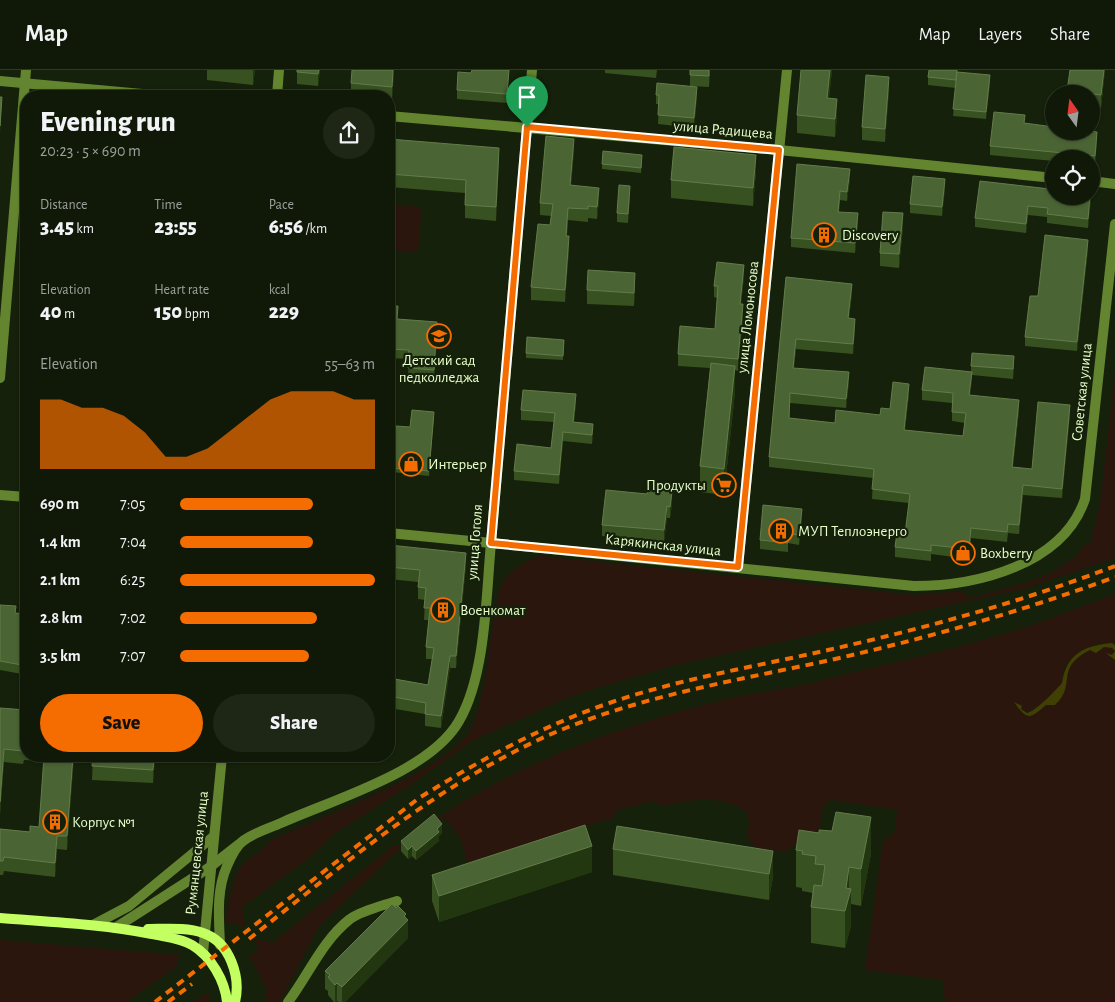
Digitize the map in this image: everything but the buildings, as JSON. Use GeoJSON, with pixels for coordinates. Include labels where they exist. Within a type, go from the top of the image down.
{"type":"FeatureCollection","features":[{"type":"Feature","properties":{"kind":"main road"},"geometry":{"type":"LineString","coordinates":[[0,918],[93,925],[180,940],[203,953],[222,980],[227,1002]]}},
{"type":"Feature","properties":{"kind":"main road"},"geometry":{"type":"LineString","coordinates":[[115,928],[182,930],[204,933],[220,945],[229,957],[236,973],[238,989],[236,1002]]}},
{"type":"Feature","properties":{"kind":"street"},"geometry":{"type":"LineString","coordinates":[[24,90],[26,70]]}},
{"type":"Feature","properties":{"kind":"street"},"geometry":{"type":"LineString","coordinates":[[277,90],[279,70]]}},
{"type":"Feature","properties":{"kind":"street","name":"улица Гоголя"},"geometry":{"type":"LineString","coordinates":[[115,928],[210,867],[243,841],[399,772],[432,751],[454,730],[466,707],[477,666],[485,614],[532,70]]}},
{"type":"Feature","properties":{"kind":"street","name":"улица Ломоносова"},"geometry":{"type":"LineString","coordinates":[[738,567],[787,70]]}},
{"type":"Feature","properties":{"kind":"street"},"geometry":{"type":"LineString","coordinates":[[0,81],[100,90]]}},
{"type":"Feature","properties":{"kind":"street","name":"улица Радищева"},"geometry":{"type":"LineString","coordinates":[[395,116],[779,150],[1045,177]]}},
{"type":"Feature","properties":{"kind":"street"},"geometry":{"type":"LineString","coordinates":[[0,378],[20,142]]}},
{"type":"Feature","properties":{"kind":"street"},"geometry":{"type":"LineString","coordinates":[[1100,182],[1115,184]]}},
{"type":"Feature","properties":{"kind":"street","name":"Советская улица"},"geometry":{"type":"LineString","coordinates":[[1046,549],[1064,535],[1074,522],[1085,499],[1115,224]]}},
{"type":"Feature","properties":{"kind":"street"},"geometry":{"type":"LineString","coordinates":[[0,495],[20,497]]}},
{"type":"Feature","properties":{"kind":"street","name":"Карякинская улица"},"geometry":{"type":"LineString","coordinates":[[395,534],[886,583],[933,586],[982,578],[1008,569],[1046,549]]}},
{"type":"Feature","properties":{"kind":"street","name":"Румянцевская улица"},"geometry":{"type":"LineString","coordinates":[[203,953],[221,762]]}},
{"type":"Feature","properties":{"kind":"street"},"geometry":{"type":"LineString","coordinates":[[93,925],[129,906],[214,836]]}},
{"type":"Feature","properties":{"kind":"street","name":"Румянцевская улица"},"geometry":{"type":"LineString","coordinates":[[220,945],[219,894],[227,866],[243,841]]}},
{"type":"Feature","properties":{"kind":"street"},"geometry":{"type":"LineString","coordinates":[[288,1002],[317,955],[332,936],[350,919],[397,901]]}},
{"type":"Feature","properties":{"kind":"shaded area"},"geometry":{"type":"Polygon","coordinates":[[[395,205],[422,207],[418,252],[395,250],[395,205]]]}},
{"type":"Feature","properties":{"kind":"shaded area"},"geometry":{"type":"Polygon","coordinates":[[[1115,371],[1115,558],[1024,589],[676,665],[567,698],[474,740],[409,786],[335,833],[309,858],[242,907],[245,925],[242,928],[237,923],[229,924],[226,920],[234,880],[238,872],[247,860],[269,844],[271,840],[381,791],[439,759],[460,743],[472,727],[478,710],[486,676],[500,588],[517,567],[542,556],[914,595],[962,591],[970,598],[1029,582],[1050,573],[1074,558],[1086,544],[1090,543],[1100,504],[1115,371]]]}},
{"type":"Feature","properties":{"kind":"shaded area"},"geometry":{"type":"Polygon","coordinates":[[[1115,594],[1115,645],[1102,643],[1094,645],[1073,657],[1065,667],[1062,683],[1032,712],[1024,712],[1016,703],[1021,713],[1027,716],[1046,705],[1060,700],[1066,685],[1067,671],[1073,661],[1090,650],[1098,652],[1104,647],[1112,648],[1115,652],[1110,657],[1115,660],[1115,1002],[945,1002],[943,980],[865,970],[883,841],[895,832],[897,810],[832,800],[823,805],[820,829],[785,852],[756,848],[746,835],[750,826],[746,811],[726,802],[696,800],[664,806],[652,801],[617,810],[613,819],[468,866],[460,838],[446,819],[432,823],[399,850],[325,920],[316,931],[280,1002],[265,1002],[265,987],[249,954],[255,953],[259,949],[254,941],[257,939],[272,943],[393,846],[400,846],[436,820],[473,796],[512,775],[595,739],[680,711],[733,698],[806,684],[959,646],[1050,619],[1115,594]]]}},
{"type":"Feature","properties":{"kind":"shaded area"},"geometry":{"type":"Polygon","coordinates":[[[1112,643],[1115,645],[1115,651],[1112,648],[1104,647],[1096,653],[1090,650],[1072,664],[1065,690],[1055,705],[1046,705],[1036,713],[1028,716],[1022,712],[1014,702],[1022,706],[1021,709],[1027,713],[1035,709],[1062,683],[1068,665],[1078,653],[1093,646],[1112,643]]]}},
{"type":"Feature","properties":{"kind":"shaded area"},"geometry":{"type":"Polygon","coordinates":[[[1115,651],[1115,660],[1106,653],[1112,655],[1115,651]]]}},
{"type":"Feature","properties":{"kind":"shaded area"},"geometry":{"type":"Polygon","coordinates":[[[0,940],[181,955],[176,967],[126,1002],[0,1002],[0,940]]]}},
{"type":"Feature","properties":{"kind":"shaded area"},"geometry":{"type":"Polygon","coordinates":[[[209,993],[210,1002],[190,1002],[209,993]]]}},
{"type":"Feature","properties":{"kind":"railway"},"geometry":{"type":"LineString","coordinates":[[155,1002],[419,798],[481,761],[567,719],[619,700],[678,683],[865,642],[1009,603],[1115,566]]}},
{"type":"Feature","properties":{"kind":"railway"},"geometry":{"type":"LineString","coordinates":[[249,939],[356,855],[430,802],[468,777],[549,735],[616,710],[650,700],[720,683],[863,653],[935,634],[1044,602],[1115,577]]}},
{"type":"Feature","properties":{"kind":"railway"},"geometry":{"type":"LineString","coordinates":[[168,1002],[192,984]]}},
{"type":"Feature","properties":{"kind":"place","name":"Discovery"},"geometry":{"type":"Point","coordinates":[824,235]}},
{"type":"Feature","properties":{"kind":"place","name":"Детский сад педколледжа"},"geometry":{"type":"Point","coordinates":[439,336]}},
{"type":"Feature","properties":{"kind":"place","name":"Интерьер"},"geometry":{"type":"Point","coordinates":[411,464]}},
{"type":"Feature","properties":{"kind":"place","name":"Продукты"},"geometry":{"type":"Point","coordinates":[724,485]}},
{"type":"Feature","properties":{"kind":"place","name":"МУП Теплоэнерго"},"geometry":{"type":"Point","coordinates":[781,531]}},
{"type":"Feature","properties":{"kind":"place","name":"Boxberry"},"geometry":{"type":"Point","coordinates":[963,553]}},
{"type":"Feature","properties":{"kind":"place","name":"Военкомат"},"geometry":{"type":"Point","coordinates":[443,610]}},
{"type":"Feature","properties":{"kind":"place","name":"Корпус №1"},"geometry":{"type":"Point","coordinates":[55,822]}},
{"type":"Feature","properties":{"kind":"route"},"geometry":{"type":"LineString","coordinates":[[527,127],[779,150],[738,567],[491,543],[527,127]]}}]}
